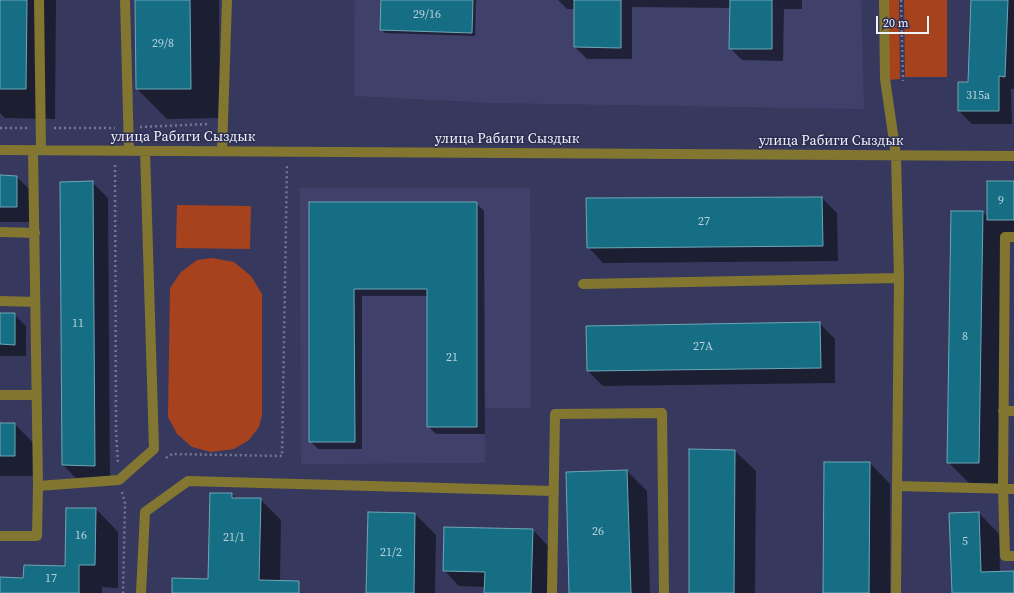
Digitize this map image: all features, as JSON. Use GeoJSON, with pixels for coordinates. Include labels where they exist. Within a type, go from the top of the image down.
{"type":"FeatureCollection","features":[{"type":"Feature","properties":{"kind":"street"},"geometry":{"type":"LineString","coordinates":[[0,536],[37,536],[38,486],[35,233],[37,150],[41,128],[39,0]]}},
{"type":"Feature","properties":{"kind":"street"},"geometry":{"type":"LineString","coordinates":[[125,0],[129,151]]}},
{"type":"Feature","properties":{"kind":"street"},"geometry":{"type":"LineString","coordinates":[[222,151],[227,0]]}},
{"type":"Feature","properties":{"kind":"street"},"geometry":{"type":"LineString","coordinates":[[884,0],[886,79],[896,156],[899,278],[896,593]]}},
{"type":"Feature","properties":{"kind":"street","name":"улица Рабиги Сыздык"},"geometry":{"type":"LineString","coordinates":[[0,150],[1014,156]]}},
{"type":"Feature","properties":{"kind":"street"},"geometry":{"type":"LineString","coordinates":[[38,486],[119,480],[154,449],[145,151]]}},
{"type":"Feature","properties":{"kind":"street"},"geometry":{"type":"LineString","coordinates":[[0,232],[35,233]]}},
{"type":"Feature","properties":{"kind":"street"},"geometry":{"type":"LineString","coordinates":[[1014,237],[1005,237],[1009,306],[1003,411],[1005,556],[1014,556]]}},
{"type":"Feature","properties":{"kind":"street"},"geometry":{"type":"LineString","coordinates":[[583,284],[899,278]]}},
{"type":"Feature","properties":{"kind":"street"},"geometry":{"type":"LineString","coordinates":[[0,301],[35,302]]}},
{"type":"Feature","properties":{"kind":"street"},"geometry":{"type":"LineString","coordinates":[[0,395],[36,395]]}},
{"type":"Feature","properties":{"kind":"street"},"geometry":{"type":"LineString","coordinates":[[1003,411],[1014,412]]}},
{"type":"Feature","properties":{"kind":"street"},"geometry":{"type":"LineString","coordinates":[[552,593],[555,414],[662,413],[664,593]]}},
{"type":"Feature","properties":{"kind":"street"},"geometry":{"type":"LineString","coordinates":[[141,593],[145,512],[188,481],[554,491]]}},
{"type":"Feature","properties":{"kind":"street"},"geometry":{"type":"LineString","coordinates":[[898,486],[1014,489]]}},
{"type":"Feature","properties":{"kind":"path"},"geometry":{"type":"LineString","coordinates":[[901,0],[903,81]]}},
{"type":"Feature","properties":{"kind":"path"},"geometry":{"type":"LineString","coordinates":[[0,128],[128,128],[223,123]]}},
{"type":"Feature","properties":{"kind":"path"},"geometry":{"type":"LineString","coordinates":[[115,150],[116,418],[119,480],[125,503],[123,593]]}},
{"type":"Feature","properties":{"kind":"path"},"geometry":{"type":"LineString","coordinates":[[165,458],[172,454],[282,456],[288,164]]}},
{"type":"Feature","properties":{"kind":"shaded area"},"geometry":{"type":"Polygon","coordinates":[[[355,0],[861,0],[864,109],[495,103],[354,96],[355,0]]]}},
{"type":"Feature","properties":{"kind":"shaded area"},"geometry":{"type":"Polygon","coordinates":[[[888,0],[899,0],[900,79],[889,80],[888,0]]]}},
{"type":"Feature","properties":{"kind":"shaded area"},"geometry":{"type":"Polygon","coordinates":[[[904,0],[947,0],[947,77],[905,77],[904,0]]]}},
{"type":"Feature","properties":{"kind":"shaded area"},"geometry":{"type":"Polygon","coordinates":[[[300,188],[530,188],[531,408],[485,408],[485,463],[301,464],[300,188]]]}},
{"type":"Feature","properties":{"kind":"shaded area"},"geometry":{"type":"Polygon","coordinates":[[[177,205],[251,206],[250,249],[176,248],[177,205]]]}},
{"type":"Feature","properties":{"kind":"shaded area"},"geometry":{"type":"Polygon","coordinates":[[[212,258],[234,262],[251,276],[262,294],[262,415],[259,427],[249,440],[234,449],[211,452],[192,447],[177,434],[168,417],[170,288],[181,272],[197,260],[212,258]]]}},
{"type":"Feature","properties":{"kind":"building"},"geometry":{"type":"Polygon","coordinates":[[[0,0],[27,0],[26,89],[0,89],[0,0]]]}},
{"type":"Feature","properties":{"kind":"building"},"geometry":{"type":"Polygon","coordinates":[[[135,0],[190,0],[191,89],[136,89],[135,0]]]}},
{"type":"Feature","properties":{"kind":"building"},"geometry":{"type":"Polygon","coordinates":[[[381,0],[473,0],[472,33],[380,30],[381,0]]]}},
{"type":"Feature","properties":{"kind":"building"},"geometry":{"type":"Polygon","coordinates":[[[574,0],[621,0],[621,48],[574,47],[574,0]]]}},
{"type":"Feature","properties":{"kind":"building"},"geometry":{"type":"Polygon","coordinates":[[[730,0],[772,0],[772,49],[729,49],[730,0]]]}},
{"type":"Feature","properties":{"kind":"building"},"geometry":{"type":"Polygon","coordinates":[[[971,0],[1008,0],[1005,77],[999,76],[999,111],[958,111],[958,82],[968,82],[971,0]]]}},
{"type":"Feature","properties":{"kind":"building"},"geometry":{"type":"Polygon","coordinates":[[[0,175],[17,176],[17,207],[0,207],[0,175]]]}},
{"type":"Feature","properties":{"kind":"building"},"geometry":{"type":"Polygon","coordinates":[[[93,181],[95,466],[62,465],[60,182],[93,181]]]}},
{"type":"Feature","properties":{"kind":"building"},"geometry":{"type":"Polygon","coordinates":[[[987,181],[1014,181],[1014,220],[987,220],[987,181]]]}},
{"type":"Feature","properties":{"kind":"building"},"geometry":{"type":"Polygon","coordinates":[[[822,197],[823,246],[587,248],[586,198],[822,197]]]}},
{"type":"Feature","properties":{"kind":"building"},"geometry":{"type":"Polygon","coordinates":[[[309,202],[477,202],[477,427],[427,427],[427,289],[354,289],[355,442],[309,442],[309,202]]]}},
{"type":"Feature","properties":{"kind":"building"},"geometry":{"type":"Polygon","coordinates":[[[951,211],[983,211],[979,463],[947,463],[951,211]]]}},
{"type":"Feature","properties":{"kind":"building"},"geometry":{"type":"Polygon","coordinates":[[[0,313],[15,313],[15,345],[0,344],[0,313]]]}},
{"type":"Feature","properties":{"kind":"building"},"geometry":{"type":"Polygon","coordinates":[[[820,322],[821,368],[587,371],[586,326],[820,322]]]}},
{"type":"Feature","properties":{"kind":"building"},"geometry":{"type":"Polygon","coordinates":[[[0,423],[15,423],[15,456],[0,456],[0,423]]]}},
{"type":"Feature","properties":{"kind":"building"},"geometry":{"type":"Polygon","coordinates":[[[689,449],[735,450],[734,593],[689,593],[689,449]]]}},
{"type":"Feature","properties":{"kind":"building"},"geometry":{"type":"Polygon","coordinates":[[[824,462],[870,462],[869,593],[823,593],[824,462]]]}},
{"type":"Feature","properties":{"kind":"building"},"geometry":{"type":"Polygon","coordinates":[[[627,470],[631,593],[569,593],[566,472],[627,470]]]}},
{"type":"Feature","properties":{"kind":"building"},"geometry":{"type":"Polygon","coordinates":[[[210,493],[232,493],[232,498],[261,498],[259,580],[299,581],[299,593],[172,593],[172,578],[208,579],[210,493]]]}},
{"type":"Feature","properties":{"kind":"building"},"geometry":{"type":"Polygon","coordinates":[[[66,508],[96,508],[95,565],[79,565],[79,593],[0,593],[0,577],[23,578],[24,565],[65,566],[66,508]]]}},
{"type":"Feature","properties":{"kind":"building"},"geometry":{"type":"Polygon","coordinates":[[[368,512],[415,513],[414,593],[366,593],[368,512]]]}},
{"type":"Feature","properties":{"kind":"building"},"geometry":{"type":"Polygon","coordinates":[[[979,512],[981,572],[1014,571],[1014,593],[952,593],[949,513],[979,512]]]}},
{"type":"Feature","properties":{"kind":"building"},"geometry":{"type":"Polygon","coordinates":[[[444,527],[533,529],[531,593],[484,593],[485,572],[443,571],[444,527]]]}}]}
